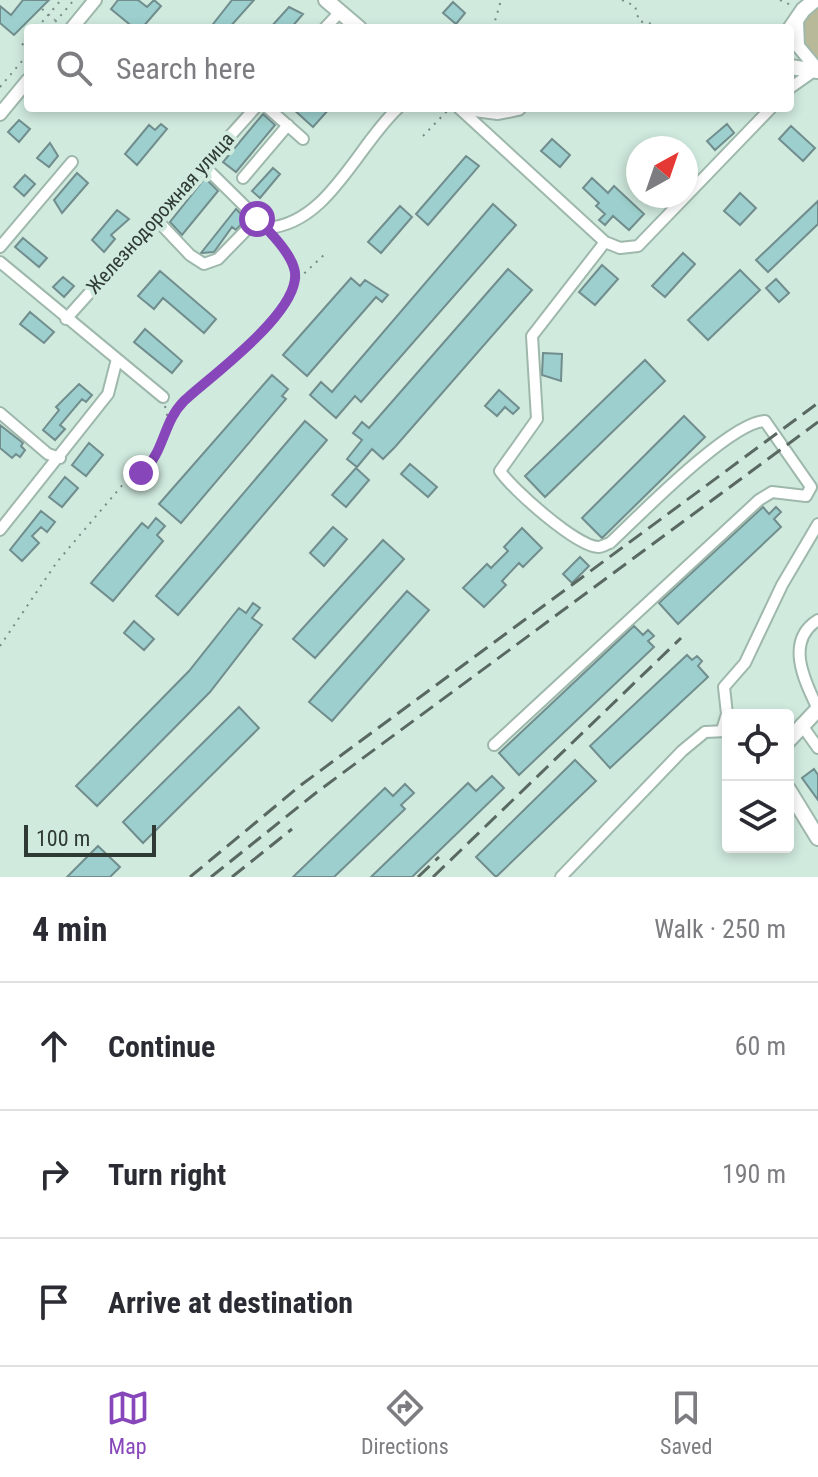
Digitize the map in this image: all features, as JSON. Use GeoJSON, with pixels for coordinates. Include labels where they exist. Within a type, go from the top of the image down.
{"type":"FeatureCollection","features":[{"type":"Feature","properties":{"kind":"highway"},"geometry":{"type":"LineString","coordinates":[[326,0],[354,24]]}},
{"type":"Feature","properties":{"kind":"highway"},"geometry":{"type":"LineString","coordinates":[[793,24],[806,5],[815,0]]}},
{"type":"Feature","properties":{"kind":"highway"},"geometry":{"type":"LineString","coordinates":[[794,67],[817,70]]}},
{"type":"Feature","properties":{"kind":"highway"},"geometry":{"type":"LineString","coordinates":[[794,731],[818,709]]}},
{"type":"Feature","properties":{"kind":"highway"},"geometry":{"type":"LineString","coordinates":[[794,798],[814,826]]}},
{"type":"Feature","properties":{"kind":"main road"},"geometry":{"type":"LineString","coordinates":[[75,24],[95,0]]}},
{"type":"Feature","properties":{"kind":"main road"},"geometry":{"type":"LineString","coordinates":[[806,5],[797,21],[796,40],[817,70]]}},
{"type":"Feature","properties":{"kind":"main road"},"geometry":{"type":"LineString","coordinates":[[0,114],[24,85]]}},
{"type":"Feature","properties":{"kind":"street"},"geometry":{"type":"LineString","coordinates":[[329,24],[340,12]]}},
{"type":"Feature","properties":{"kind":"street"},"geometry":{"type":"LineString","coordinates":[[794,85],[817,70]]}},
{"type":"Feature","properties":{"kind":"street","name":"Железнодорожная улица"},"geometry":{"type":"LineString","coordinates":[[66,319],[251,112]]}},
{"type":"Feature","properties":{"kind":"street"},"geometry":{"type":"LineString","coordinates":[[273,112],[303,139]]}},
{"type":"Feature","properties":{"kind":"street"},"geometry":{"type":"LineString","coordinates":[[203,165],[267,228],[279,227],[310,214],[394,112]]}},
{"type":"Feature","properties":{"kind":"street"},"geometry":{"type":"LineString","coordinates":[[463,112],[605,242],[620,248],[638,246],[767,112]]}},
{"type":"Feature","properties":{"kind":"street"},"geometry":{"type":"LineString","coordinates":[[243,178],[288,125]]}},
{"type":"Feature","properties":{"kind":"street"},"geometry":{"type":"LineString","coordinates":[[0,247],[72,162]]}},
{"type":"Feature","properties":{"kind":"street"},"geometry":{"type":"LineString","coordinates":[[155,218],[190,255],[204,264],[218,259],[257,219]]}},
{"type":"Feature","properties":{"kind":"street"},"geometry":{"type":"LineString","coordinates":[[605,242],[532,336],[537,419],[500,471],[509,485],[581,541],[598,547],[610,543],[705,456],[754,421],[765,421],[818,497]]}},
{"type":"Feature","properties":{"kind":"street"},"geometry":{"type":"LineString","coordinates":[[0,262],[163,397]]}},
{"type":"Feature","properties":{"kind":"street"},"geometry":{"type":"LineString","coordinates":[[0,530],[108,394],[117,359]]}},
{"type":"Feature","properties":{"kind":"street"},"geometry":{"type":"LineString","coordinates":[[0,413],[48,454],[60,458]]}},
{"type":"Feature","properties":{"kind":"street"},"geometry":{"type":"LineString","coordinates":[[494,745],[759,500],[772,492],[806,496],[811,487]]}},
{"type":"Feature","properties":{"kind":"street"},"geometry":{"type":"LineString","coordinates":[[726,709],[724,687],[745,663],[782,585],[818,524]]}},
{"type":"Feature","properties":{"kind":"street"},"geometry":{"type":"LineString","coordinates":[[818,620],[800,643],[798,653],[805,682],[818,709]]}},
{"type":"Feature","properties":{"kind":"street"},"geometry":{"type":"LineString","coordinates":[[561,877],[682,751],[705,732],[722,730]]}},
{"type":"Feature","properties":{"kind":"street"},"geometry":{"type":"LineString","coordinates":[[794,734],[818,748]]}},
{"type":"Feature","properties":{"kind":"path"},"geometry":{"type":"LineString","coordinates":[[40,24],[61,0]]}},
{"type":"Feature","properties":{"kind":"path"},"geometry":{"type":"LineString","coordinates":[[53,24],[74,0]]}},
{"type":"Feature","properties":{"kind":"path"},"geometry":{"type":"LineString","coordinates":[[494,24],[501,0]]}},
{"type":"Feature","properties":{"kind":"path"},"geometry":{"type":"LineString","coordinates":[[622,0],[635,6],[639,21],[652,24]]}},
{"type":"Feature","properties":{"kind":"path"},"geometry":{"type":"LineString","coordinates":[[780,0],[806,5]]}},
{"type":"Feature","properties":{"kind":"path"},"geometry":{"type":"LineString","coordinates":[[42,9],[56,21]]}},
{"type":"Feature","properties":{"kind":"path"},"geometry":{"type":"LineString","coordinates":[[0,87],[24,59]]}},
{"type":"Feature","properties":{"kind":"path"},"geometry":{"type":"LineString","coordinates":[[423,136],[446,112]]}},
{"type":"Feature","properties":{"kind":"path"},"geometry":{"type":"LineString","coordinates":[[267,228],[294,267],[295,282]]}},
{"type":"Feature","properties":{"kind":"path"},"geometry":{"type":"LineString","coordinates":[[0,646],[57,562],[125,482],[154,463],[168,421],[183,402],[241,354],[283,304],[295,282],[326,253]]}},
{"type":"Feature","properties":{"kind":"path"},"geometry":{"type":"LineString","coordinates":[[163,397],[168,421]]}},
{"type":"Feature","properties":{"kind":"green space"},"geometry":{"type":"Polygon","coordinates":[[[818,5],[818,58],[804,46],[802,32],[803,25],[818,5]]]}},
{"type":"Feature","properties":{"kind":"building"},"geometry":{"type":"Polygon","coordinates":[[[23,0],[49,0],[14,35],[0,23],[0,6],[11,15],[23,0]]]}},
{"type":"Feature","properties":{"kind":"building"},"geometry":{"type":"Polygon","coordinates":[[[118,0],[138,0],[147,7],[154,0],[161,6],[145,24],[129,24],[111,9],[118,0]]]}},
{"type":"Feature","properties":{"kind":"building"},"geometry":{"type":"Polygon","coordinates":[[[232,0],[254,0],[233,24],[213,24],[232,0]]]}},
{"type":"Feature","properties":{"kind":"building"},"geometry":{"type":"Polygon","coordinates":[[[453,2],[465,13],[456,24],[443,13],[453,2]]]}},
{"type":"Feature","properties":{"kind":"building"},"geometry":{"type":"Polygon","coordinates":[[[289,7],[303,14],[294,24],[274,24],[289,7]]]}},
{"type":"Feature","properties":{"kind":"building"},"geometry":{"type":"Polygon","coordinates":[[[296,112],[326,112],[313,127],[296,112]]]}},
{"type":"Feature","properties":{"kind":"building"},"geometry":{"type":"Polygon","coordinates":[[[263,114],[275,125],[236,172],[223,162],[263,114]]]}},
{"type":"Feature","properties":{"kind":"building"},"geometry":{"type":"Polygon","coordinates":[[[19,120],[30,129],[19,142],[8,132],[19,120]]]}},
{"type":"Feature","properties":{"kind":"building"},"geometry":{"type":"Polygon","coordinates":[[[161,124],[167,129],[137,165],[125,154],[149,125],[155,130],[161,124]]]}},
{"type":"Feature","properties":{"kind":"building"},"geometry":{"type":"Polygon","coordinates":[[[727,124],[734,133],[715,150],[707,141],[727,124]]]}},
{"type":"Feature","properties":{"kind":"building"},"geometry":{"type":"Polygon","coordinates":[[[791,126],[815,148],[803,161],[779,139],[791,126]]]}},
{"type":"Feature","properties":{"kind":"building"},"geometry":{"type":"Polygon","coordinates":[[[552,139],[570,155],[560,167],[541,151],[552,139]]]}},
{"type":"Feature","properties":{"kind":"building"},"geometry":{"type":"Polygon","coordinates":[[[50,143],[58,156],[49,167],[37,158],[50,143]]]}},
{"type":"Feature","properties":{"kind":"building"},"geometry":{"type":"Polygon","coordinates":[[[466,156],[479,166],[428,225],[416,214],[466,156]]]}},
{"type":"Feature","properties":{"kind":"building"},"geometry":{"type":"Polygon","coordinates":[[[273,168],[280,174],[260,198],[252,191],[273,168]]]}},
{"type":"Feature","properties":{"kind":"building"},"geometry":{"type":"Polygon","coordinates":[[[77,173],[88,183],[62,213],[54,200],[77,173]]]}},
{"type":"Feature","properties":{"kind":"building"},"geometry":{"type":"Polygon","coordinates":[[[25,175],[35,184],[24,196],[14,187],[25,175]]]}},
{"type":"Feature","properties":{"kind":"building"},"geometry":{"type":"Polygon","coordinates":[[[205,178],[218,191],[182,235],[170,222],[205,178]]]}},
{"type":"Feature","properties":{"kind":"building"},"geometry":{"type":"Polygon","coordinates":[[[592,178],[608,193],[614,186],[626,197],[626,208],[638,208],[644,214],[629,230],[613,216],[605,225],[599,220],[605,214],[596,206],[599,203],[583,188],[592,178]]]}},
{"type":"Feature","properties":{"kind":"building"},"geometry":{"type":"Polygon","coordinates":[[[740,193],[756,208],[740,225],[724,211],[740,193]]]}},
{"type":"Feature","properties":{"kind":"building"},"geometry":{"type":"Polygon","coordinates":[[[818,201],[818,224],[768,272],[756,260],[818,201]]]}},
{"type":"Feature","properties":{"kind":"building"},"geometry":{"type":"Polygon","coordinates":[[[493,204],[516,225],[361,402],[355,396],[336,418],[310,395],[321,382],[332,392],[493,204]]]}},
{"type":"Feature","properties":{"kind":"building"},"geometry":{"type":"Polygon","coordinates":[[[400,206],[412,217],[381,253],[368,242],[400,206]]]}},
{"type":"Feature","properties":{"kind":"building"},"geometry":{"type":"Polygon","coordinates":[[[236,209],[246,219],[236,230],[232,227],[214,252],[201,253],[236,209]]]}},
{"type":"Feature","properties":{"kind":"building"},"geometry":{"type":"Polygon","coordinates":[[[117,210],[129,219],[111,235],[115,239],[104,252],[92,240],[117,210]]]}},
{"type":"Feature","properties":{"kind":"building"},"geometry":{"type":"Polygon","coordinates":[[[23,238],[47,258],[39,267],[15,247],[23,238]]]}},
{"type":"Feature","properties":{"kind":"building"},"geometry":{"type":"Polygon","coordinates":[[[683,253],[695,264],[665,297],[652,286],[683,253]]]}},
{"type":"Feature","properties":{"kind":"building"},"geometry":{"type":"Polygon","coordinates":[[[602,265],[618,279],[595,305],[579,292],[602,265]]]}},
{"type":"Feature","properties":{"kind":"building"},"geometry":{"type":"Polygon","coordinates":[[[508,269],[532,290],[383,459],[372,449],[357,467],[347,459],[362,440],[353,433],[362,422],[369,428],[508,269]]]}},
{"type":"Feature","properties":{"kind":"building"},"geometry":{"type":"Polygon","coordinates":[[[740,270],[760,290],[708,340],[688,320],[740,270]]]}},
{"type":"Feature","properties":{"kind":"building"},"geometry":{"type":"Polygon","coordinates":[[[160,271],[216,319],[204,333],[163,298],[154,309],[138,296],[160,271]]]}},
{"type":"Feature","properties":{"kind":"building"},"geometry":{"type":"Polygon","coordinates":[[[63,277],[74,286],[64,297],[53,287],[63,277]]]}},
{"type":"Feature","properties":{"kind":"building"},"geometry":{"type":"Polygon","coordinates":[[[351,278],[360,286],[365,280],[388,295],[382,302],[376,297],[307,376],[283,355],[351,278]]]}},
{"type":"Feature","properties":{"kind":"building"},"geometry":{"type":"Polygon","coordinates":[[[776,279],[789,293],[779,302],[766,288],[776,279]]]}},
{"type":"Feature","properties":{"kind":"building"},"geometry":{"type":"Polygon","coordinates":[[[30,312],[54,332],[44,343],[20,324],[30,312]]]}},
{"type":"Feature","properties":{"kind":"building"},"geometry":{"type":"Polygon","coordinates":[[[145,329],[182,361],[172,373],[134,342],[145,329]]]}},
{"type":"Feature","properties":{"kind":"building"},"geometry":{"type":"Polygon","coordinates":[[[543,353],[562,354],[561,381],[542,375],[543,353]]]}},
{"type":"Feature","properties":{"kind":"building"},"geometry":{"type":"Polygon","coordinates":[[[645,360],[665,381],[545,497],[525,476],[645,360]]]}},
{"type":"Feature","properties":{"kind":"building"},"geometry":{"type":"Polygon","coordinates":[[[272,375],[288,389],[282,396],[286,399],[181,523],[159,504],[272,375]]]}},
{"type":"Feature","properties":{"kind":"building"},"geometry":{"type":"Polygon","coordinates":[[[79,384],[92,395],[86,402],[82,399],[60,425],[65,429],[55,440],[43,430],[59,410],[56,407],[79,384]]]}},
{"type":"Feature","properties":{"kind":"building"},"geometry":{"type":"Polygon","coordinates":[[[499,390],[519,408],[513,414],[505,407],[497,416],[485,406],[499,390]]]}},
{"type":"Feature","properties":{"kind":"building"},"geometry":{"type":"Polygon","coordinates":[[[684,416],[705,437],[602,538],[582,518],[684,416]]]}},
{"type":"Feature","properties":{"kind":"building"},"geometry":{"type":"Polygon","coordinates":[[[305,421],[327,440],[178,615],[156,596],[305,421]]]}},
{"type":"Feature","properties":{"kind":"building"},"geometry":{"type":"Polygon","coordinates":[[[0,425],[23,443],[21,446],[25,450],[20,457],[16,454],[12,458],[0,448],[0,425]]]}},
{"type":"Feature","properties":{"kind":"building"},"geometry":{"type":"Polygon","coordinates":[[[89,443],[103,455],[86,476],[72,465],[89,443]]]}},
{"type":"Feature","properties":{"kind":"building"},"geometry":{"type":"Polygon","coordinates":[[[410,464],[437,487],[428,497],[401,474],[410,464]]]}},
{"type":"Feature","properties":{"kind":"building"},"geometry":{"type":"Polygon","coordinates":[[[356,468],[369,480],[346,507],[332,495],[356,468]]]}},
{"type":"Feature","properties":{"kind":"building"},"geometry":{"type":"Polygon","coordinates":[[[65,477],[78,488],[62,507],[49,497],[65,477]]]}},
{"type":"Feature","properties":{"kind":"building"},"geometry":{"type":"Polygon","coordinates":[[[763,507],[769,514],[776,507],[781,512],[774,519],[781,527],[678,624],[659,603],[763,507]]]}},
{"type":"Feature","properties":{"kind":"building"},"geometry":{"type":"Polygon","coordinates":[[[41,511],[55,522],[47,532],[41,527],[32,536],[39,543],[22,561],[10,550],[41,511]]]}},
{"type":"Feature","properties":{"kind":"building"},"geometry":{"type":"Polygon","coordinates":[[[156,518],[165,526],[157,535],[163,541],[113,601],[91,583],[142,523],[148,528],[156,518]]]}},
{"type":"Feature","properties":{"kind":"building"},"geometry":{"type":"Polygon","coordinates":[[[333,527],[347,539],[324,566],[310,553],[333,527]]]}},
{"type":"Feature","properties":{"kind":"building"},"geometry":{"type":"Polygon","coordinates":[[[522,528],[542,548],[523,567],[519,563],[502,581],[506,585],[484,607],[463,588],[487,564],[491,568],[508,551],[504,547],[522,528]]]}},
{"type":"Feature","properties":{"kind":"building"},"geometry":{"type":"Polygon","coordinates":[[[383,540],[404,559],[315,658],[293,639],[383,540]]]}},
{"type":"Feature","properties":{"kind":"building"},"geometry":{"type":"Polygon","coordinates":[[[580,557],[589,566],[572,583],[563,574],[580,557]]]}},
{"type":"Feature","properties":{"kind":"building"},"geometry":{"type":"Polygon","coordinates":[[[407,591],[429,610],[332,721],[309,702],[407,591]]]}},
{"type":"Feature","properties":{"kind":"building"},"geometry":{"type":"Polygon","coordinates":[[[253,603],[260,608],[252,618],[262,625],[210,692],[97,806],[76,786],[189,671],[239,608],[246,613],[253,603]]]}},
{"type":"Feature","properties":{"kind":"building"},"geometry":{"type":"Polygon","coordinates":[[[134,621],[154,639],[144,650],[124,633],[134,621]]]}},
{"type":"Feature","properties":{"kind":"building"},"geometry":{"type":"Polygon","coordinates":[[[634,626],[643,635],[648,630],[654,636],[648,641],[654,647],[519,775],[499,753],[634,626]]]}},
{"type":"Feature","properties":{"kind":"building"},"geometry":{"type":"Polygon","coordinates":[[[687,655],[692,660],[697,656],[702,661],[698,666],[708,677],[610,768],[590,746],[687,655]]]}},
{"type":"Feature","properties":{"kind":"building"},"geometry":{"type":"Polygon","coordinates":[[[239,707],[259,728],[143,843],[123,822],[239,707]]]}},
{"type":"Feature","properties":{"kind":"building"},"geometry":{"type":"Polygon","coordinates":[[[575,760],[596,781],[496,877],[476,857],[575,760]]]}},
{"type":"Feature","properties":{"kind":"building"},"geometry":{"type":"Polygon","coordinates":[[[814,769],[818,775],[818,800],[802,778],[814,769]]]}},
{"type":"Feature","properties":{"kind":"building"},"geometry":{"type":"Polygon","coordinates":[[[492,776],[504,788],[412,877],[371,877],[468,783],[476,791],[492,776]]]}},
{"type":"Feature","properties":{"kind":"building"},"geometry":{"type":"Polygon","coordinates":[[[405,784],[414,793],[401,805],[405,809],[334,877],[293,877],[385,788],[393,796],[405,784]]]}},
{"type":"Feature","properties":{"kind":"building"},"geometry":{"type":"Polygon","coordinates":[[[98,846],[120,867],[110,877],[67,877],[98,846]]]}},
{"type":"Feature","properties":{"kind":"railway"},"geometry":{"type":"LineString","coordinates":[[190,877],[301,785],[818,403]]}},
{"type":"Feature","properties":{"kind":"railway"},"geometry":{"type":"LineString","coordinates":[[211,877],[317,792],[818,422]]}},
{"type":"Feature","properties":{"kind":"railway"},"geometry":{"type":"LineString","coordinates":[[433,877],[681,638]]}},
{"type":"Feature","properties":{"kind":"railway"},"geometry":{"type":"LineString","coordinates":[[232,877],[292,829]]}},
{"type":"Feature","properties":{"kind":"railway"},"geometry":{"type":"LineString","coordinates":[[418,877],[439,857]]}},
{"type":"Feature","properties":{"kind":"route"},"geometry":{"type":"LineString","coordinates":[[141,473],[154,463],[168,421],[183,402],[241,354],[283,304],[295,282],[294,267],[267,228],[257,219]]}}]}
